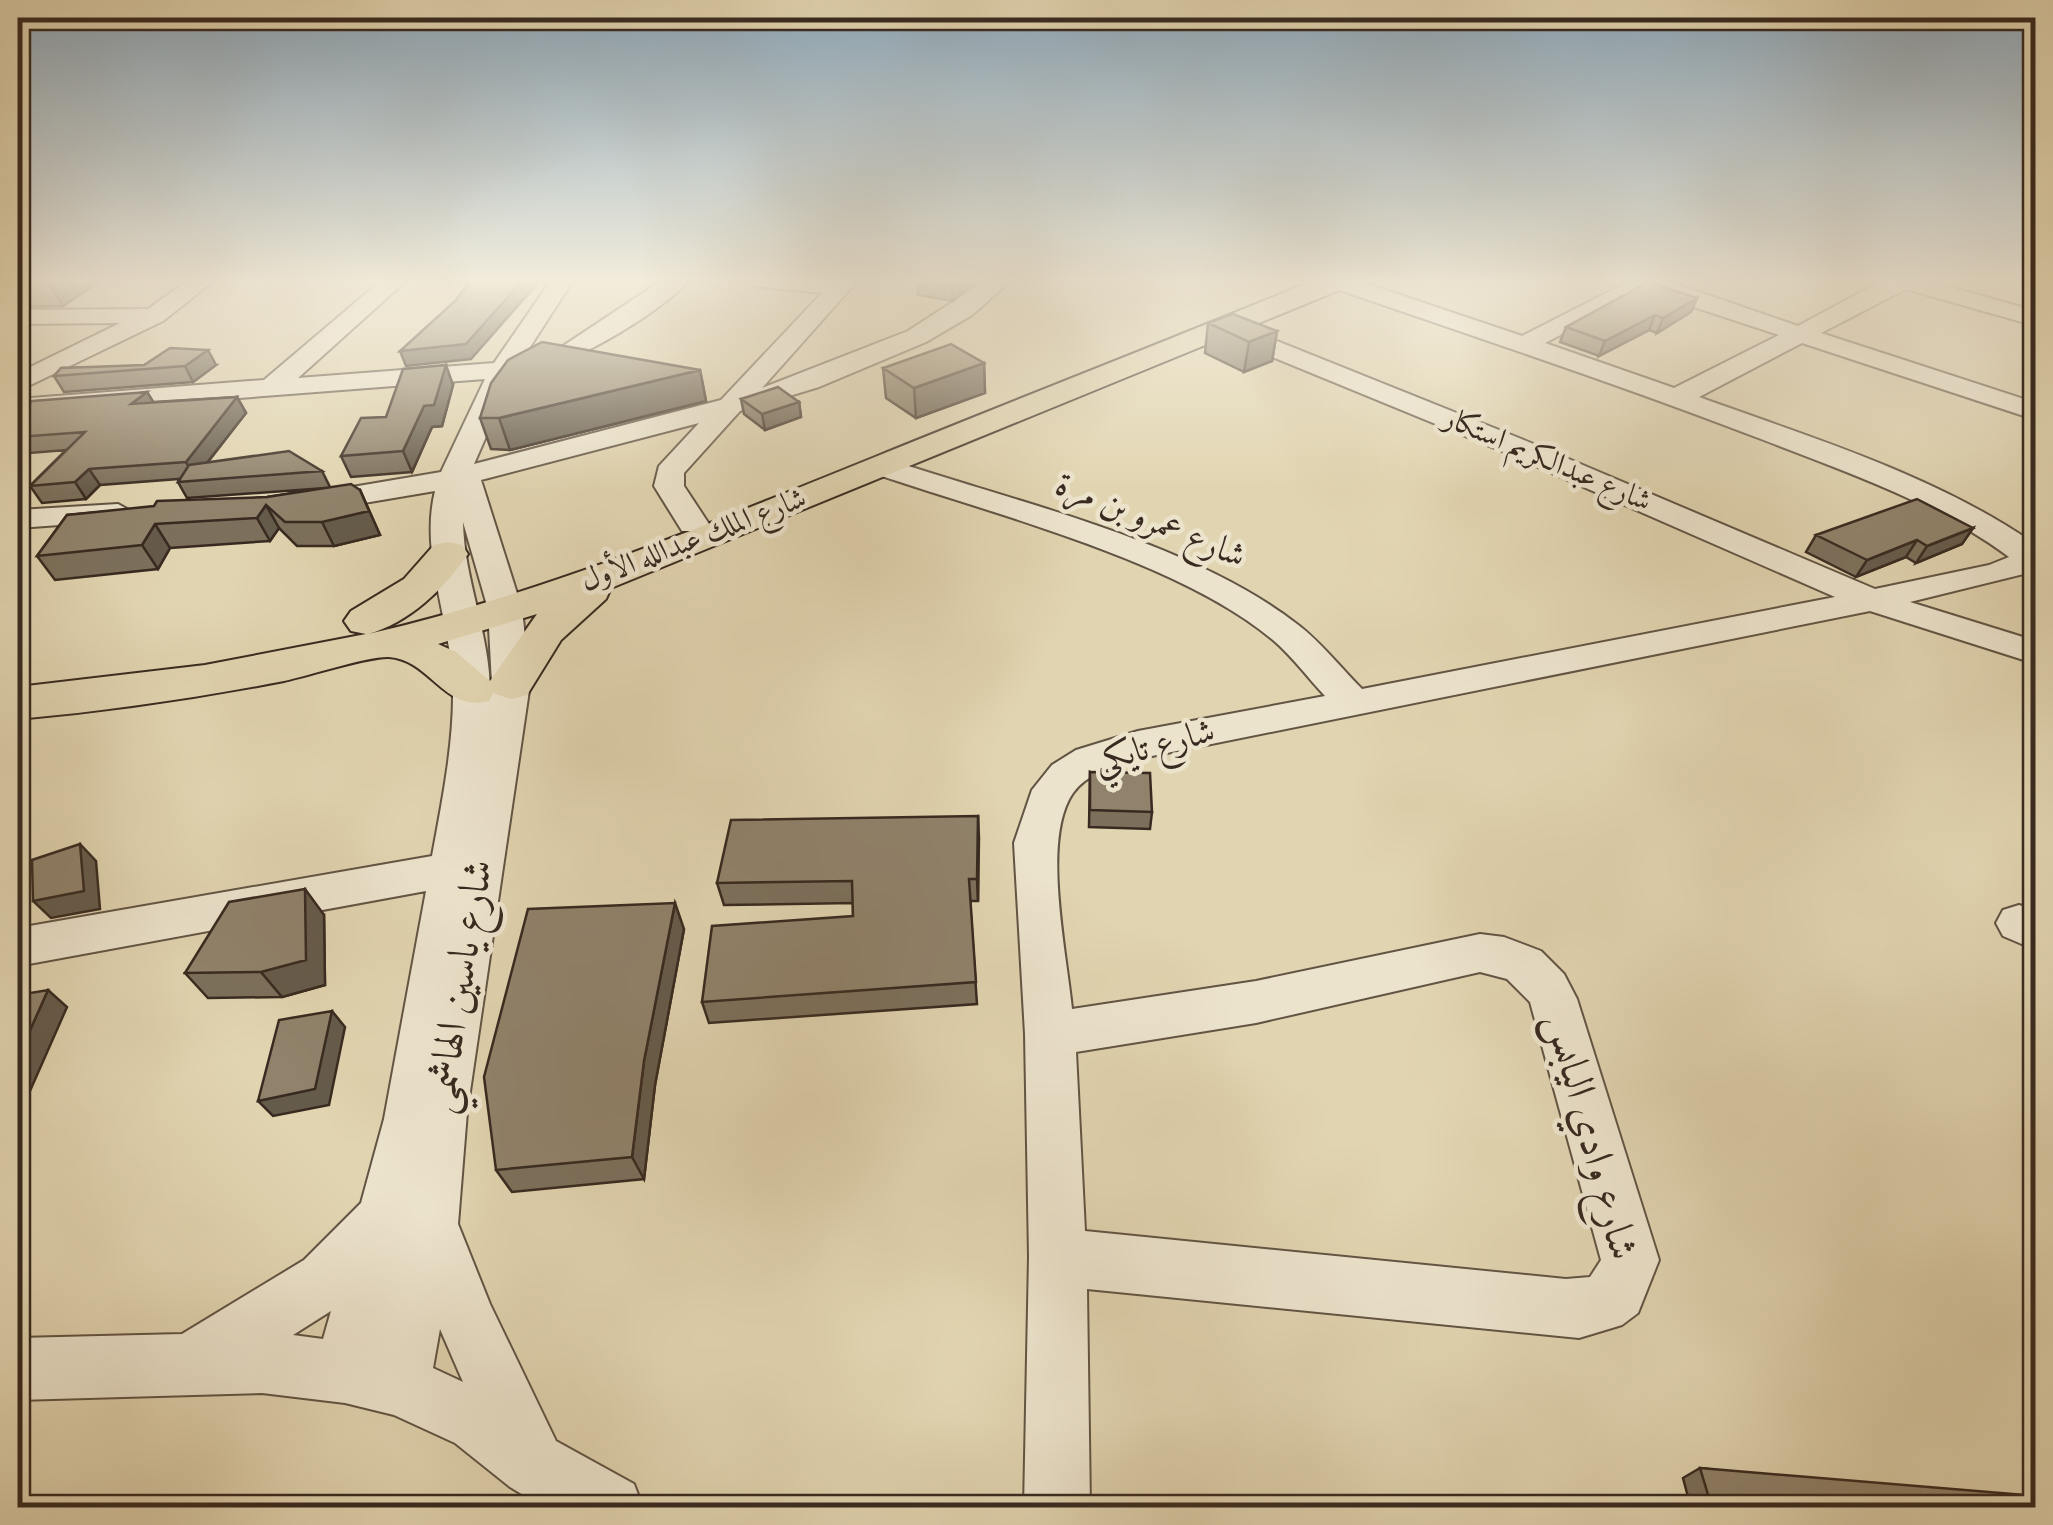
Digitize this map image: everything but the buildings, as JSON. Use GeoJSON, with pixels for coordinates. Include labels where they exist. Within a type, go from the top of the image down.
{"type":"FeatureCollection","features":[{"type":"Feature","properties":{"kind":"main road","name":"شارع الملك عبدالله الأول"},"geometry":{"type":"LineString","coordinates":[[502,599],[1144,350]]}},
{"type":"Feature","properties":{"kind":"main road","name":"شارع الملك عبدالله الأول"},"geometry":{"type":"LineString","coordinates":[[18,703],[277,669],[379,632],[607,576],[1169,350]]}},
{"type":"Feature","properties":{"kind":"main road"},"geometry":{"type":"LineString","coordinates":[[448,554],[379,632],[491,687],[554,619],[607,576]]}},
{"type":"Feature","properties":{"kind":"main road","name":"شارع الملك عبدالله الأول"},"geometry":{"type":"LineString","coordinates":[[18,677],[379,632]]}},
{"type":"Feature","properties":{"kind":"street"},"geometry":{"type":"LineString","coordinates":[[18,384],[86,350]]}},
{"type":"Feature","properties":{"kind":"street"},"geometry":{"type":"LineString","coordinates":[[272,388],[315,350]]}},
{"type":"Feature","properties":{"kind":"street","name":"شارع ياسين الهاشمي"},"geometry":{"type":"LineString","coordinates":[[491,687],[461,610],[448,554],[446,504],[504,367],[515,350]]}},
{"type":"Feature","properties":{"kind":"street"},"geometry":{"type":"LineString","coordinates":[[18,408],[504,367],[531,368],[573,350]]}},
{"type":"Feature","properties":{"kind":"street"},"geometry":{"type":"LineString","coordinates":[[693,524],[669,486],[668,472],[780,350]]}},
{"type":"Feature","properties":{"kind":"street"},"geometry":{"type":"LineString","coordinates":[[281,504],[368,497],[724,408],[879,350]]}},
{"type":"Feature","properties":{"kind":"street","name":"شارع عبدالكريم استكار"},"geometry":{"type":"LineString","coordinates":[[1277,350],[1566,468],[1868,600],[1961,634],[2036,652]]}},
{"type":"Feature","properties":{"kind":"street"},"geometry":{"type":"LineString","coordinates":[[1538,350],[1678,397],[1864,470],[2019,556]]}},
{"type":"Feature","properties":{"kind":"street"},"geometry":{"type":"LineString","coordinates":[[1678,397],[1767,350]]}},
{"type":"Feature","properties":{"kind":"street"},"geometry":{"type":"LineString","coordinates":[[1843,350],[2036,412]]}},
{"type":"Feature","properties":{"kind":"street","name":"شارع عمرو بن مرة"},"geometry":{"type":"LineString","coordinates":[[883,467],[1123,548],[1204,580],[1286,632],[1355,705]]}},
{"type":"Feature","properties":{"kind":"street","name":"شارع ياسين الهاشمي"},"geometry":{"type":"LineString","coordinates":[[372,1379],[408,1220],[441,1112],[466,866],[502,599],[459,474]]}},
{"type":"Feature","properties":{"kind":"street"},"geometry":{"type":"LineString","coordinates":[[18,519],[152,512]]}},
{"type":"Feature","properties":{"kind":"street","name":"شارع تايكي"},"geometry":{"type":"LineString","coordinates":[[1056,1508],[1058,1256],[1050,1034],[1035,843],[1040,820],[1059,782],[1090,760],[1138,745],[1355,705],[1868,600],[2019,556]]}},
{"type":"Feature","properties":{"kind":"street"},"geometry":{"type":"LineString","coordinates":[[18,948],[466,866]]}},
{"type":"Feature","properties":{"kind":"street","name":"شارع وادي اليابس"},"geometry":{"type":"LineString","coordinates":[[1050,1034],[1256,1002],[1480,953],[1515,959],[1544,982],[1553,999],[1630,1260],[1626,1283],[1616,1298],[1594,1309],[1566,1309],[1058,1256]]}},
{"type":"Feature","properties":{"kind":"street"},"geometry":{"type":"LineString","coordinates":[[190,1364],[325,1281],[408,1220],[467,1322],[534,1464]]}},
{"type":"Feature","properties":{"kind":"street"},"geometry":{"type":"LineString","coordinates":[[18,1369],[262,1362],[372,1379],[477,1421],[534,1464],[610,1508]]}}]}
